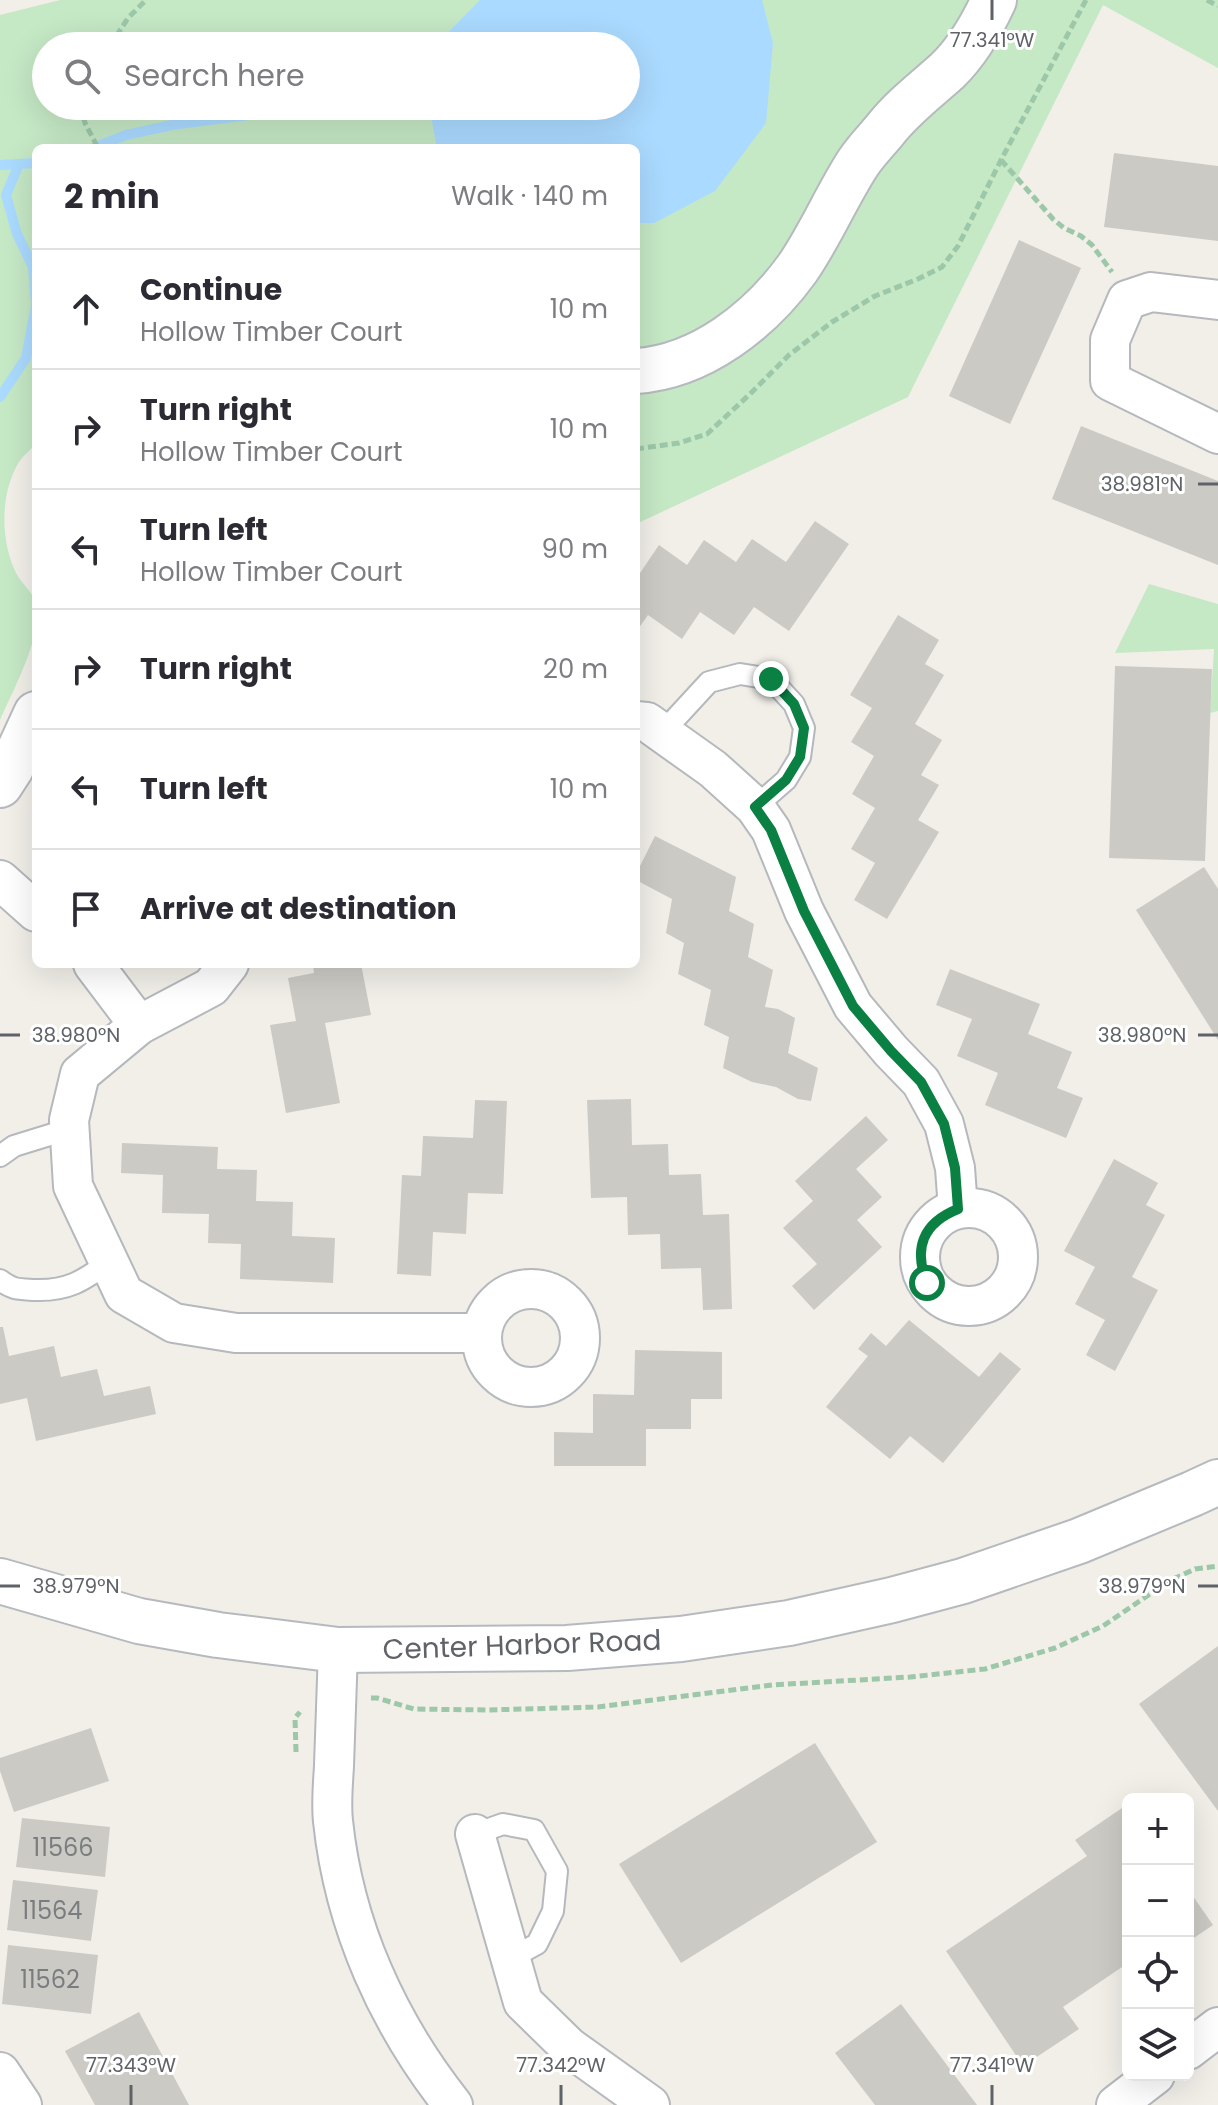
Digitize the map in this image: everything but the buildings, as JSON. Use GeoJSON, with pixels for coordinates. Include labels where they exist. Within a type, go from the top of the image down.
{"type":"FeatureCollection","features":[{"type":"Feature","properties":{"kind":"street"},"geometry":{"type":"LineString","coordinates":[[640,371],[686,359],[728,337],[765,306],[797,268],[860,161],[888,125],[949,69],[982,27],[994,0]]}},
{"type":"Feature","properties":{"kind":"street"},"geometry":{"type":"LineString","coordinates":[[1218,300],[1151,292],[1127,300],[1110,340],[1110,381],[1218,434]]}},
{"type":"Feature","properties":{"kind":"street"},"geometry":{"type":"LineString","coordinates":[[0,785],[32,723]]}},
{"type":"Feature","properties":{"kind":"street"},"geometry":{"type":"LineString","coordinates":[[649,727],[713,769],[755,807],[771,830],[804,911],[853,1006],[921,1082],[944,1124],[955,1168],[958,1209]]}},
{"type":"Feature","properties":{"kind":"street"},"geometry":{"type":"LineString","coordinates":[[0,880],[32,908]]}},
{"type":"Feature","properties":{"kind":"street"},"geometry":{"type":"LineString","coordinates":[[96,968],[139,1025]]}},
{"type":"Feature","properties":{"kind":"street"},"geometry":{"type":"LineString","coordinates":[[226,968],[211,987],[139,1025],[80,1074],[69,1120],[73,1186],[124,1294],[174,1323],[236,1333],[482,1333]]}},
{"type":"Feature","properties":{"kind":"street","name":"Center Harbor Road"},"geometry":{"type":"LineString","coordinates":[[0,1581],[139,1621],[218,1635],[338,1650],[567,1648],[681,1639],[789,1623],[963,1581],[1079,1541],[1218,1482]]}},
{"type":"Feature","properties":{"kind":"street"},"geometry":{"type":"LineString","coordinates":[[338,1650],[332,1819],[343,1887],[363,1952],[391,2012],[429,2074],[453,2105]]}},
{"type":"Feature","properties":{"kind":"street"},"geometry":{"type":"LineString","coordinates":[[475,1834],[523,2002],[569,2047],[650,2105]]}},
{"type":"Feature","properties":{"kind":"street"},"geometry":{"type":"LineString","coordinates":[[1194,2045],[1218,2027]]}},
{"type":"Feature","properties":{"kind":"street"},"geometry":{"type":"LineString","coordinates":[[0,2072],[22,2105]]}},
{"type":"Feature","properties":{"kind":"street"},"geometry":{"type":"LineString","coordinates":[[1116,2105],[1147,2081]]}},
{"type":"Feature","properties":{"kind":"lane"},"geometry":{"type":"LineString","coordinates":[[649,727],[709,682],[740,674],[771,679],[794,704],[804,728],[800,757],[786,780],[755,807]]}},
{"type":"Feature","properties":{"kind":"lane"},"geometry":{"type":"LineString","coordinates":[[0,1156],[14,1146],[69,1129]]}},
{"type":"Feature","properties":{"kind":"lane"},"geometry":{"type":"LineString","coordinates":[[0,1280],[12,1289],[57,1291],[88,1277],[109,1262]]}},
{"type":"Feature","properties":{"kind":"lane"},"geometry":{"type":"LineString","coordinates":[[475,1834],[503,1824],[534,1830],[557,1871],[553,1911],[537,1944],[511,1958]]}},
{"type":"Feature","properties":{"kind":"path"},"geometry":{"type":"LineString","coordinates":[[119,32],[146,0]]}},
{"type":"Feature","properties":{"kind":"path"},"geometry":{"type":"LineString","coordinates":[[640,448],[679,443],[707,434],[789,355],[832,322],[875,296],[942,267],[958,246],[1086,0]]}},
{"type":"Feature","properties":{"kind":"path"},"geometry":{"type":"LineString","coordinates":[[1207,0],[1218,6]]}},
{"type":"Feature","properties":{"kind":"path"},"geometry":{"type":"LineString","coordinates":[[84,120],[96,144]]}},
{"type":"Feature","properties":{"kind":"path"},"geometry":{"type":"LineString","coordinates":[[1001,160],[1053,219],[1092,245],[1127,300]]}},
{"type":"Feature","properties":{"kind":"path"},"geometry":{"type":"LineString","coordinates":[[295,1718],[303,1708],[377,1698],[414,1709],[598,1707],[772,1685],[985,1669],[1055,1648],[1103,1626],[1169,1581],[1195,1569],[1218,1566]]}},
{"type":"Feature","properties":{"kind":"green space"},"geometry":{"type":"Polygon","coordinates":[[[60,0],[1218,0],[1218,68],[1103,5],[908,397],[640,522],[640,144],[32,144],[32,448],[13,474],[4,517],[11,560],[18,577],[32,595],[32,643],[0,720],[0,15],[60,0]]]}},
{"type":"Feature","properties":{"kind":"green space"},"geometry":{"type":"Polygon","coordinates":[[[1149,584],[1218,604],[1218,711],[1210,713],[1214,649],[1115,653],[1149,584]]]}},
{"type":"Feature","properties":{"kind":"water"},"geometry":{"type":"Polygon","coordinates":[[[480,0],[762,0],[773,43],[766,123],[715,191],[654,223],[640,223],[640,144],[436,144],[432,120],[640,120],[640,32],[449,32],[480,0]]]}},
{"type":"Feature","properties":{"kind":"waterway"},"geometry":{"type":"LineString","coordinates":[[103,144],[126,135],[210,120]]}},
{"type":"Feature","properties":{"kind":"waterway"},"geometry":{"type":"LineString","coordinates":[[0,165],[32,163]]}},
{"type":"Feature","properties":{"kind":"waterway"},"geometry":{"type":"LineString","coordinates":[[19,164],[6,195],[17,234],[32,265]]}},
{"type":"Feature","properties":{"kind":"waterway"},"geometry":{"type":"LineString","coordinates":[[0,397],[26,358],[32,326]]}},
{"type":"Feature","properties":{"kind":"route"},"geometry":{"type":"LineString","coordinates":[[771,679],[794,704],[804,728],[800,757],[786,780],[755,807],[771,830],[804,911],[853,1006],[921,1082],[944,1124],[955,1168],[958,1209],[932,1225],[924,1238],[920,1253],[921,1268],[927,1283]]}}]}
